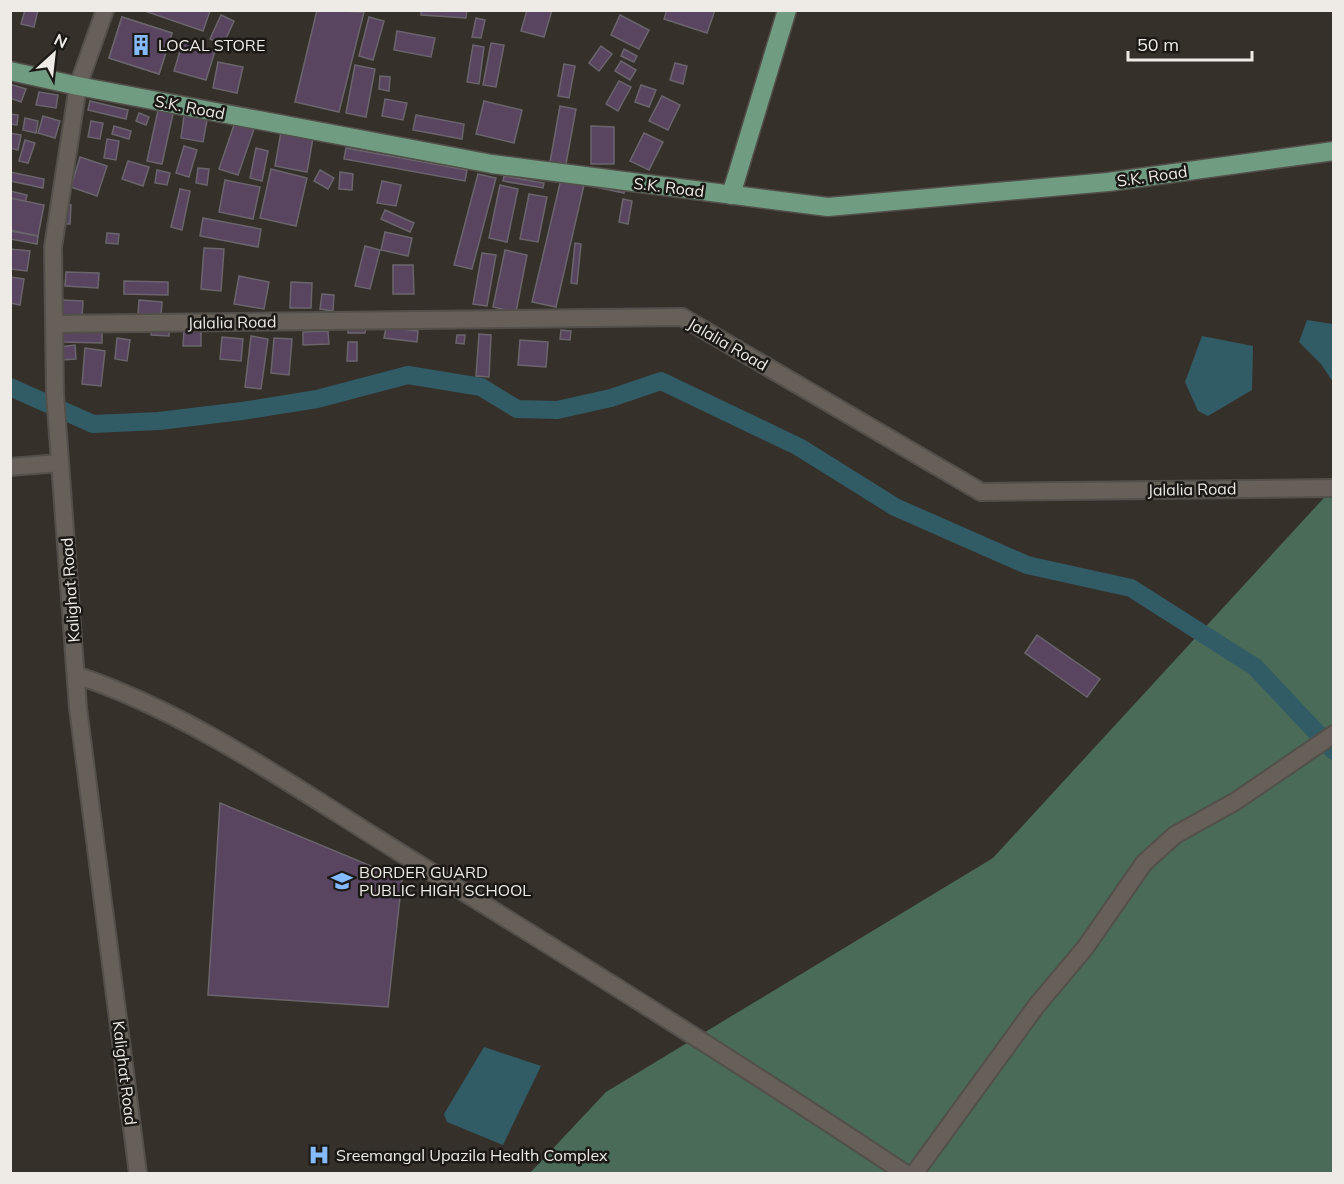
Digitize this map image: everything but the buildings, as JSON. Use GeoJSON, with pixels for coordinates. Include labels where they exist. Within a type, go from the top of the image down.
{"type":"FeatureCollection","features":[{"type":"Feature","properties":{"kind":"main road"},"geometry":{"type":"LineString","coordinates":[[731,195],[787,10]]}},
{"type":"Feature","properties":{"kind":"main road","name":"S.K. Road"},"geometry":{"type":"LineString","coordinates":[[10,71],[78,86],[492,164],[828,207],[1108,182],[1334,151]]}},
{"type":"Feature","properties":{"kind":"street","name":"Kalighat Road"},"geometry":{"type":"LineString","coordinates":[[105,10],[78,86],[53,247],[55,394],[78,708],[138,1173]]}},
{"type":"Feature","properties":{"kind":"street","name":"Jalalia Road"},"geometry":{"type":"LineString","coordinates":[[54,324],[682,317],[981,492],[1334,488]]}},
{"type":"Feature","properties":{"kind":"street"},"geometry":{"type":"LineString","coordinates":[[10,468],[60,463]]}},
{"type":"Feature","properties":{"kind":"street"},"geometry":{"type":"LineString","coordinates":[[76,675],[119,690],[197,727],[485,905],[906,1173]]}},
{"type":"Feature","properties":{"kind":"street"},"geometry":{"type":"LineString","coordinates":[[914,1173],[1037,1005],[1085,948],[1144,863],[1175,835],[1236,801],[1334,734]]}},
{"type":"Feature","properties":{"kind":"green space"},"geometry":{"type":"Polygon","coordinates":[[[1333,488],[1333,1173],[529,1174],[606,1092],[993,858],[1333,488]]]}},
{"type":"Feature","properties":{"kind":"water"},"geometry":{"type":"Polygon","coordinates":[[[1307,320],[1333,324],[1333,382],[1321,364],[1299,342],[1307,320]]]}},
{"type":"Feature","properties":{"kind":"water"},"geometry":{"type":"Polygon","coordinates":[[[1202,336],[1253,346],[1252,390],[1208,416],[1198,411],[1185,382],[1202,336]]]}},
{"type":"Feature","properties":{"kind":"water"},"geometry":{"type":"Polygon","coordinates":[[[484,1047],[541,1066],[503,1145],[447,1122],[444,1114],[484,1047]]]}},
{"type":"Feature","properties":{"kind":"waterway"},"geometry":{"type":"LineString","coordinates":[[10,387],[93,424],[159,421],[242,411],[317,399],[408,375],[481,387],[517,409],[557,410],[611,398],[661,381],[799,447],[895,507],[1027,565],[1131,588],[1255,667],[1334,751]]}},
{"type":"Feature","properties":{"kind":"place","name":"LOCAL STORE"},"geometry":{"type":"Point","coordinates":[141,45]}},
{"type":"Feature","properties":{"kind":"place","name":"BORDER GUARD PUBLIC HIGH SCHOOL"},"geometry":{"type":"Point","coordinates":[342,881]}},
{"type":"Feature","properties":{"kind":"place","name":"Sreemangal Upazila Health Complex"},"geometry":{"type":"Point","coordinates":[319,1155]}}]}
